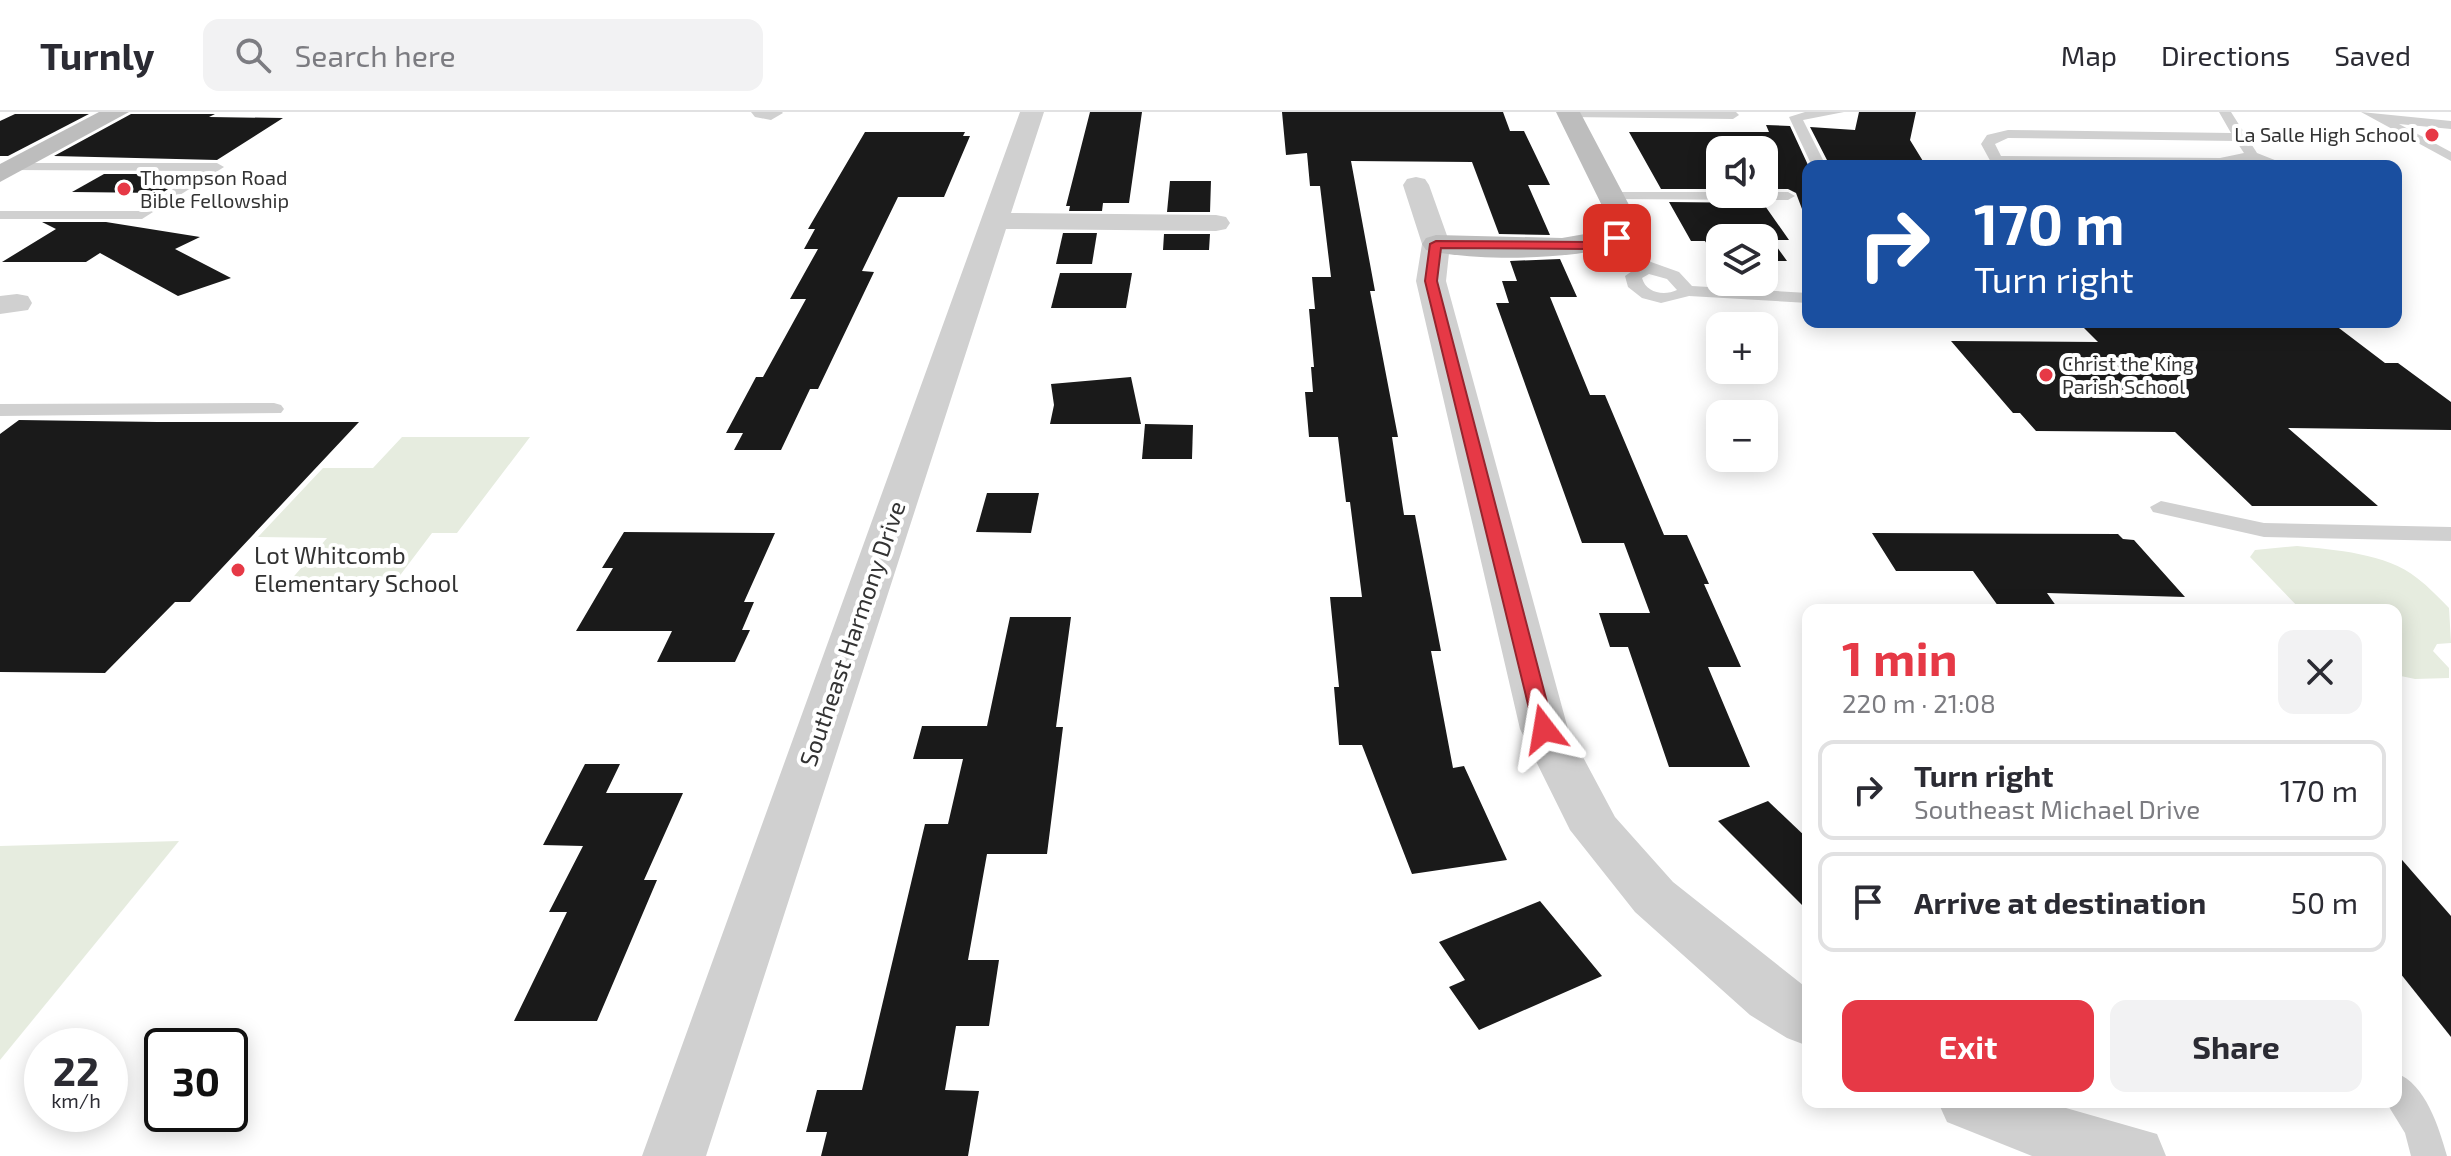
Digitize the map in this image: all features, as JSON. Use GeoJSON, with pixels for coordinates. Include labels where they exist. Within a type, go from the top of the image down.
{"type":"FeatureCollection","features":[{"type":"Feature","properties":{"kind":"street"},"geometry":{"type":"LineString","coordinates":[[7,170],[117,112]]}},
{"type":"Feature","properties":{"kind":"street","name":"Southeast Harmony Drive"},"geometry":{"type":"LineString","coordinates":[[674,1156],[1032,112]]}},
{"type":"Feature","properties":{"kind":"street"},"geometry":{"type":"LineString","coordinates":[[1436,244],[1587,245],[1617,238],[1625,228],[1569,112]]}},
{"type":"Feature","properties":{"kind":"street"},"geometry":{"type":"LineString","coordinates":[[1416,185],[1436,244],[1431,281],[1544,729],[1596,830],[1654,897],[1771,997],[1802,1016]]}},
{"type":"Feature","properties":{"kind":"street"},"geometry":{"type":"LineString","coordinates":[[996,221],[1216,223]]}},
{"type":"Feature","properties":{"kind":"street"},"geometry":{"type":"LineString","coordinates":[[1984,1108],[2062,1138],[2134,1156]]}},
{"type":"Feature","properties":{"kind":"lane"},"geometry":{"type":"LineString","coordinates":[[1569,112],[1733,115]]}},
{"type":"Feature","properties":{"kind":"lane"},"geometry":{"type":"LineString","coordinates":[[1816,160],[1795,117],[1838,112]]}},
{"type":"Feature","properties":{"kind":"lane"},"geometry":{"type":"LineString","coordinates":[[2225,112],[2252,156]]}},
{"type":"Feature","properties":{"kind":"lane"},"geometry":{"type":"LineString","coordinates":[[2373,115],[2451,125]]}},
{"type":"Feature","properties":{"kind":"lane"},"geometry":{"type":"LineString","coordinates":[[2373,115],[2451,157]]}},
{"type":"Feature","properties":{"kind":"lane"},"geometry":{"type":"LineString","coordinates":[[1996,160],[1988,144],[1992,138],[2008,134],[2240,137]]}},
{"type":"Feature","properties":{"kind":"lane"},"geometry":{"type":"LineString","coordinates":[[2238,160],[2252,156],[2264,160]]}},
{"type":"Feature","properties":{"kind":"lane"},"geometry":{"type":"LineString","coordinates":[[0,215],[142,215],[217,167],[7,170]]}},
{"type":"Feature","properties":{"kind":"lane"},"geometry":{"type":"LineString","coordinates":[[1611,196],[1788,196]]}},
{"type":"Feature","properties":{"kind":"lane"},"geometry":{"type":"LineString","coordinates":[[1617,238],[1648,268]]}},
{"type":"Feature","properties":{"kind":"lane"},"geometry":{"type":"LineString","coordinates":[[1686,291],[1678,277],[1667,270],[1648,268],[1633,276],[1636,287],[1646,294],[1665,299],[1679,297],[1686,291],[1802,298]]}},
{"type":"Feature","properties":{"kind":"lane"},"geometry":{"type":"LineString","coordinates":[[0,410],[274,409]]}},
{"type":"Feature","properties":{"kind":"lane"},"geometry":{"type":"LineString","coordinates":[[2161,507],[2264,530],[2451,534]]}},
{"type":"Feature","properties":{"kind":"lane"},"geometry":{"type":"LineString","coordinates":[[2402,1097],[2421,1127],[2429,1156]]}},
{"type":"Feature","properties":{"kind":"shaded area"},"geometry":{"type":"Polygon","coordinates":[[[402,437],[530,437],[457,533],[432,533],[395,582],[289,582],[327,538],[258,537],[323,468],[373,468],[402,437]]]}},
{"type":"Feature","properties":{"kind":"shaded area"},"geometry":{"type":"Polygon","coordinates":[[[2297,546],[2343,551],[2375,558],[2405,570],[2449,608],[2451,643],[2437,644],[2433,651],[2449,668],[2449,678],[2402,676],[2402,604],[2295,604],[2250,557],[2255,550],[2297,546]]]}},
{"type":"Feature","properties":{"kind":"shaded area"},"geometry":{"type":"Polygon","coordinates":[[[179,841],[0,1060],[0,846],[179,841]]]}},
{"type":"Feature","properties":{"kind":"building"},"geometry":{"type":"Polygon","coordinates":[[[1090,112],[1142,112],[1129,203],[1103,203],[1102,211],[1069,211],[1070,206],[1066,206],[1090,112]]]}},
{"type":"Feature","properties":{"kind":"building"},"geometry":{"type":"Polygon","coordinates":[[[1282,112],[1503,112],[1510,131],[1524,131],[1550,185],[1528,185],[1550,235],[1499,234],[1472,162],[1351,161],[1375,291],[1370,291],[1398,437],[1392,437],[1404,515],[1415,515],[1441,651],[1431,651],[1453,768],[1464,766],[1507,860],[1412,874],[1362,745],[1339,745],[1334,687],[1339,687],[1330,597],[1362,597],[1338,437],[1309,437],[1305,392],[1313,392],[1309,309],[1315,309],[1312,277],[1331,277],[1320,186],[1310,186],[1307,153],[1286,155],[1282,112]]]}},
{"type":"Feature","properties":{"kind":"building"},"geometry":{"type":"Polygon","coordinates":[[[1859,112],[1916,112],[1910,140],[1922,160],[1827,160],[1810,127],[1855,130],[1859,112]]]}},
{"type":"Feature","properties":{"kind":"building"},"geometry":{"type":"Polygon","coordinates":[[[15,114],[89,114],[8,156],[0,156],[0,121],[15,114]]]}},
{"type":"Feature","properties":{"kind":"building"},"geometry":{"type":"Polygon","coordinates":[[[131,114],[283,118],[217,160],[54,156],[131,114]]]}},
{"type":"Feature","properties":{"kind":"building"},"geometry":{"type":"Polygon","coordinates":[[[1766,125],[1790,126],[1806,160],[1802,160],[1802,209],[1796,193],[1778,189],[1778,136],[1706,136],[1706,189],[1661,189],[1629,132],[1769,132],[1766,125]]]}},
{"type":"Feature","properties":{"kind":"building"},"geometry":{"type":"Polygon","coordinates":[[[865,132],[965,132],[963,136],[970,136],[944,197],[898,197],[862,271],[874,272],[818,389],[810,389],[781,450],[734,450],[743,433],[726,433],[756,377],[763,377],[806,299],[790,299],[818,249],[804,249],[815,229],[808,229],[865,132]]]}},
{"type":"Feature","properties":{"kind":"building","name":"Thompson Road Bible Fellowship"},"geometry":{"type":"Polygon","coordinates":[[[104,174],[191,174],[162,193],[72,192],[104,174]]]}},
{"type":"Feature","properties":{"kind":"building"},"geometry":{"type":"Polygon","coordinates":[[[1170,181],[1211,181],[1210,212],[1167,212],[1170,181]]]}},
{"type":"Feature","properties":{"kind":"building"},"geometry":{"type":"Polygon","coordinates":[[[1669,202],[1706,202],[1706,208],[1767,208],[1778,224],[1706,224],[1706,243],[1691,241],[1669,202]]]}},
{"type":"Feature","properties":{"kind":"building"},"geometry":{"type":"Polygon","coordinates":[[[42,222],[106,222],[200,237],[175,249],[231,278],[178,296],[100,253],[86,262],[2,262],[56,229],[42,222]]]}},
{"type":"Feature","properties":{"kind":"building"},"geometry":{"type":"Polygon","coordinates":[[[1778,224],[1789,240],[1778,240],[1778,224]]]}},
{"type":"Feature","properties":{"kind":"building"},"geometry":{"type":"Polygon","coordinates":[[[1063,233],[1097,233],[1092,264],[1056,264],[1063,233]]]}},
{"type":"Feature","properties":{"kind":"building"},"geometry":{"type":"Polygon","coordinates":[[[1164,234],[1210,234],[1209,250],[1163,250],[1164,234]]]}},
{"type":"Feature","properties":{"kind":"building"},"geometry":{"type":"Polygon","coordinates":[[[1778,248],[1787,261],[1778,261],[1778,248]]]}},
{"type":"Feature","properties":{"kind":"building"},"geometry":{"type":"Polygon","coordinates":[[[1560,259],[1577,297],[1550,297],[1590,395],[1605,395],[1664,535],[1687,535],[1709,584],[1704,584],[1741,667],[1708,667],[1750,767],[1669,767],[1628,647],[1610,647],[1599,613],[1650,613],[1624,543],[1582,543],[1496,303],[1509,303],[1502,281],[1517,281],[1510,261],[1560,259]]]}},
{"type":"Feature","properties":{"kind":"building"},"geometry":{"type":"Polygon","coordinates":[[[1060,273],[1132,273],[1126,308],[1051,308],[1060,273]]]}},
{"type":"Feature","properties":{"kind":"building"},"geometry":{"type":"Polygon","coordinates":[[[2084,328],[2339,328],[2385,363],[2398,363],[2451,402],[2451,430],[2288,428],[2378,506],[2252,506],[2175,432],[2036,431],[2020,413],[2013,413],[1951,341],[2098,342],[2084,328]]]}},
{"type":"Feature","properties":{"kind":"building"},"geometry":{"type":"Polygon","coordinates":[[[1131,377],[1141,424],[1050,424],[1054,405],[1051,384],[1131,377]]]}},
{"type":"Feature","properties":{"kind":"building"},"geometry":{"type":"Polygon","coordinates":[[[19,420],[359,422],[190,602],[175,602],[105,673],[0,672],[0,434],[19,420]]]}},
{"type":"Feature","properties":{"kind":"building"},"geometry":{"type":"Polygon","coordinates":[[[1145,424],[1193,425],[1192,459],[1142,459],[1145,424]]]}},
{"type":"Feature","properties":{"kind":"building"},"geometry":{"type":"Polygon","coordinates":[[[987,493],[1039,493],[1031,533],[976,532],[987,493]]]}},
{"type":"Feature","properties":{"kind":"building"},"geometry":{"type":"Polygon","coordinates":[[[624,532],[775,533],[744,602],[754,602],[742,630],[750,630],[735,662],[657,662],[672,631],[576,631],[613,568],[602,568],[624,532]]]}},
{"type":"Feature","properties":{"kind":"building"},"geometry":{"type":"Polygon","coordinates":[[[1872,533],[2118,534],[2123,539],[2134,540],[2185,597],[2047,593],[2055,604],[1997,604],[1973,571],[1896,571],[1872,533]]]}},
{"type":"Feature","properties":{"kind":"building"},"geometry":{"type":"Polygon","coordinates":[[[1010,617],[1071,617],[1056,727],[1063,727],[1047,854],[987,854],[968,960],[999,960],[989,1026],[956,1026],[945,1090],[979,1091],[968,1156],[821,1156],[827,1132],[806,1132],[817,1090],[862,1090],[925,824],[948,824],[963,759],[913,759],[922,726],[987,726],[1010,617]]]}},
{"type":"Feature","properties":{"kind":"building"},"geometry":{"type":"Polygon","coordinates":[[[585,764],[620,764],[606,793],[683,793],[644,880],[657,880],[597,1021],[514,1021],[567,912],[549,912],[583,846],[543,845],[585,764]]]}},
{"type":"Feature","properties":{"kind":"building"},"geometry":{"type":"Polygon","coordinates":[[[1768,801],[1802,833],[1802,905],[1718,821],[1768,801]]]}},
{"type":"Feature","properties":{"kind":"building"},"geometry":{"type":"Polygon","coordinates":[[[2402,860],[2451,916],[2451,1037],[2402,976],[2402,860]]]}},
{"type":"Feature","properties":{"kind":"building"},"geometry":{"type":"Polygon","coordinates":[[[1540,901],[1602,976],[1479,1030],[1449,987],[1465,980],[1439,942],[1540,901]]]}},
{"type":"Feature","properties":{"kind":"place","name":"La Salle High School"},"geometry":{"type":"Point","coordinates":[2432,135]}},
{"type":"Feature","properties":{"kind":"place","name":"Thompson Road Bible Fellowship"},"geometry":{"type":"Point","coordinates":[124,189]}},
{"type":"Feature","properties":{"kind":"place","name":"Christ the King Parish School"},"geometry":{"type":"Point","coordinates":[2046,375]}},
{"type":"Feature","properties":{"kind":"place","name":"Lot Whitcomb Elementary School"},"geometry":{"type":"Point","coordinates":[238,570]}},
{"type":"Feature","properties":{"kind":"route"},"geometry":{"type":"LineString","coordinates":[[1544,729],[1431,281],[1436,244],[1595,245],[1617,238]]}}]}
